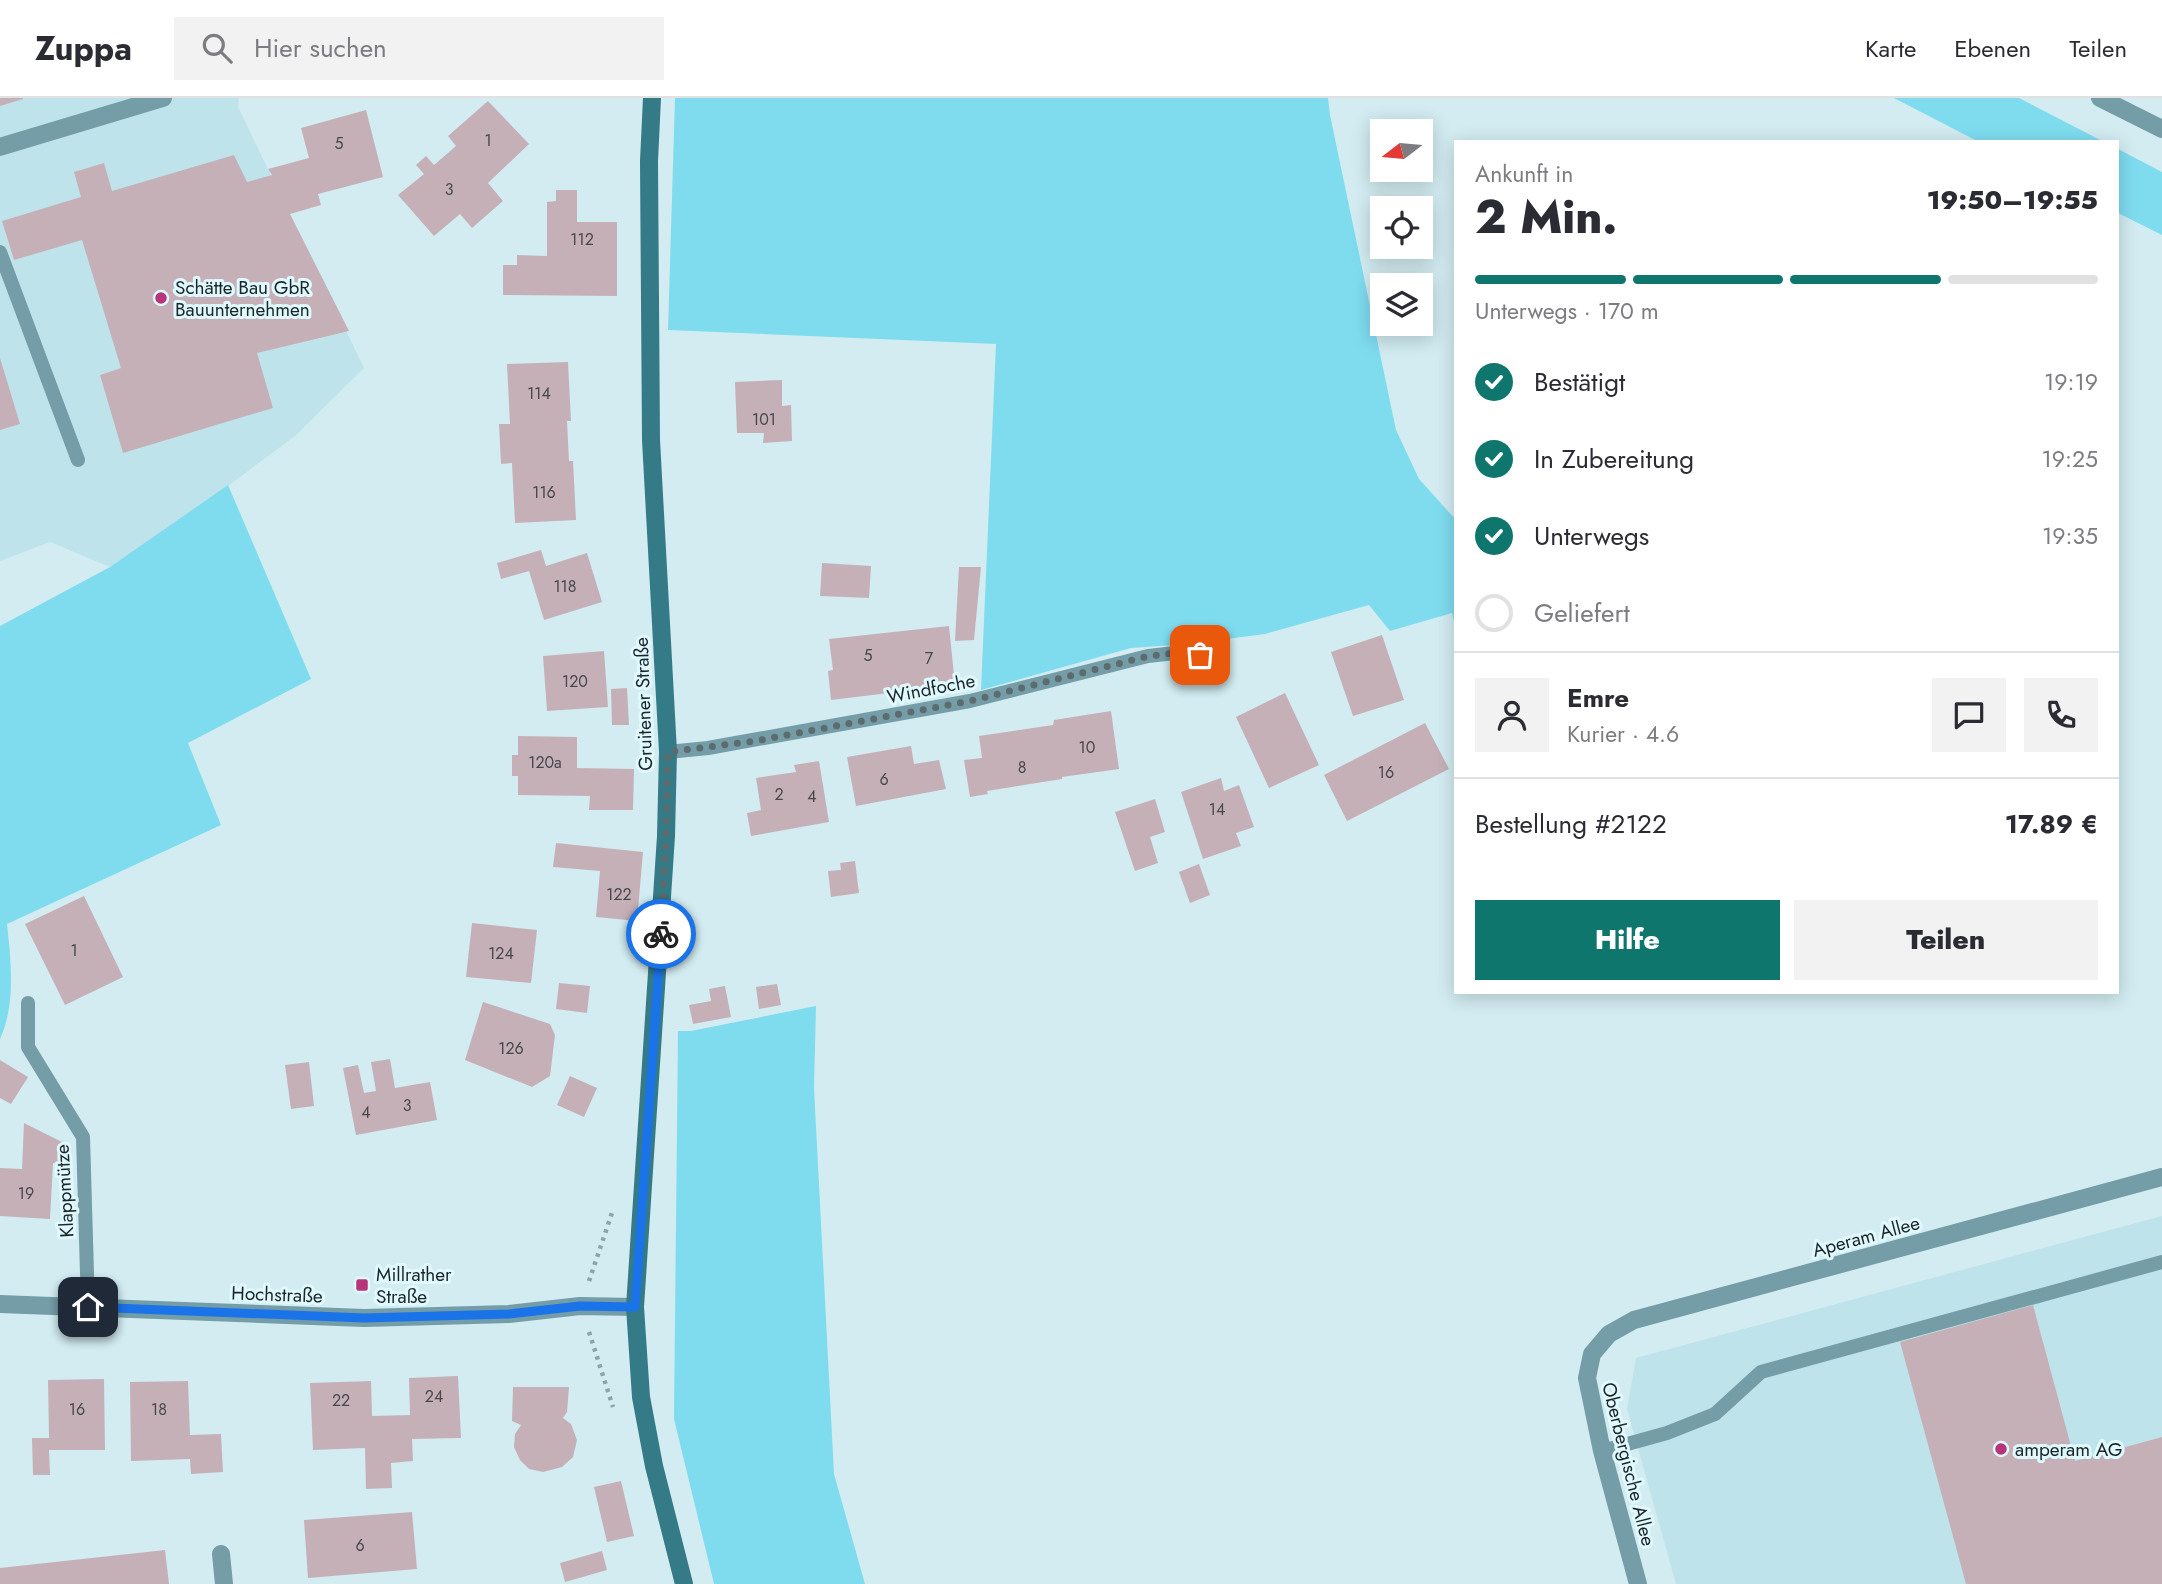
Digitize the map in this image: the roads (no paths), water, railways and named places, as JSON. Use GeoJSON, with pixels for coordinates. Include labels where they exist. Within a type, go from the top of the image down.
{"type":"FeatureCollection","features":[{"type":"Feature","properties":{"kind":"main road","name":"Gruitener Straße"},"geometry":{"type":"LineString","coordinates":[[635,1307],[666,849],[668,752],[651,440],[649,161],[652,98]]}},
{"type":"Feature","properties":{"kind":"main road"},"geometry":{"type":"LineString","coordinates":[[635,1307],[642,1397],[654,1466],[684,1584]]}},
{"type":"Feature","properties":{"kind":"street"},"geometry":{"type":"LineString","coordinates":[[0,147],[163,98]]}},
{"type":"Feature","properties":{"kind":"street"},"geometry":{"type":"LineString","coordinates":[[2101,98],[2162,128]]}},
{"type":"Feature","properties":{"kind":"street","name":"Aperam Allee"},"geometry":{"type":"LineString","coordinates":[[1592,1354],[1609,1334],[1634,1320],[2162,1177]]}},
{"type":"Feature","properties":{"kind":"street","name":"Hochstraße"},"geometry":{"type":"LineString","coordinates":[[0,1304],[364,1318],[509,1314],[580,1306],[635,1307]]}},
{"type":"Feature","properties":{"kind":"street","name":"Oberbergische Allee"},"geometry":{"type":"LineString","coordinates":[[1592,1354],[1587,1378],[1602,1451],[1638,1584]]}},
{"type":"Feature","properties":{"kind":"street"},"geometry":{"type":"LineString","coordinates":[[221,1554],[224,1584]]}},
{"type":"Feature","properties":{"kind":"lane"},"geometry":{"type":"LineString","coordinates":[[0,252],[78,460]]}},
{"type":"Feature","properties":{"kind":"lane","name":"Windfoche"},"geometry":{"type":"LineString","coordinates":[[668,752],[760,740],[970,701],[1149,656],[1175,653],[1200,655]]}},
{"type":"Feature","properties":{"kind":"lane","name":"Klappmütze"},"geometry":{"type":"LineString","coordinates":[[28,1003],[27,1048],[83,1138],[88,1307]]}},
{"type":"Feature","properties":{"kind":"lane"},"geometry":{"type":"LineString","coordinates":[[1602,1451],[1667,1433],[1715,1415],[1762,1372],[2162,1262]]}},
{"type":"Feature","properties":{"kind":"place","name":"Schätte Bau GbR Bauunternehmen"},"geometry":{"type":"Point","coordinates":[161,298]}},
{"type":"Feature","properties":{"kind":"place","name":"Millrather Straße"},"geometry":{"type":"Point","coordinates":[362,1285]}},
{"type":"Feature","properties":{"kind":"place","name":"amperam AG"},"geometry":{"type":"Point","coordinates":[2001,1449]}}]}
